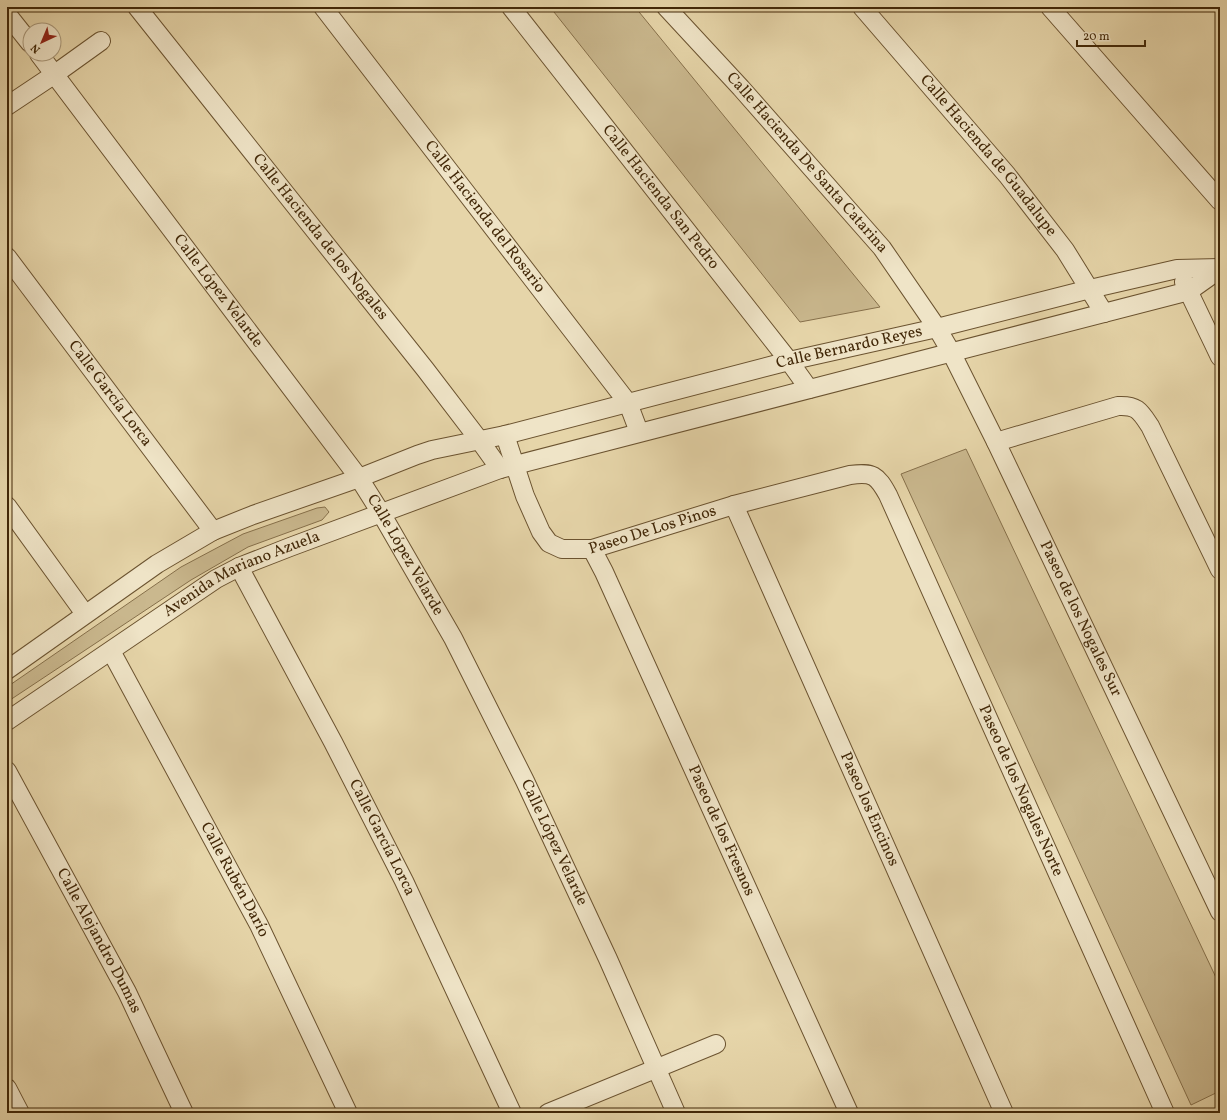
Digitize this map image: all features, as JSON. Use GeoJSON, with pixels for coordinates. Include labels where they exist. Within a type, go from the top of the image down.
{"type":"FeatureCollection","features":[{"type":"Feature","properties":{"kind":"street","name":"Calle Hacienda de los Nogales"},"geometry":{"type":"LineString","coordinates":[[137,7],[420,363],[480,441],[507,467]]}},
{"type":"Feature","properties":{"kind":"street","name":"Calle Hacienda del Rosario"},"geometry":{"type":"LineString","coordinates":[[323,7],[628,403],[639,432]]}},
{"type":"Feature","properties":{"kind":"street","name":"Calle Hacienda San Pedro"},"geometry":{"type":"LineString","coordinates":[[511,7],[789,361],[809,389]]}},
{"type":"Feature","properties":{"kind":"street","name":"Calle Hacienda De Santa Catarina"},"geometry":{"type":"LineString","coordinates":[[666,7],[741,88],[882,248],[905,279],[937,328]]}},
{"type":"Feature","properties":{"kind":"street","name":"Calle Hacienda de Guadalupe"},"geometry":{"type":"LineString","coordinates":[[862,7],[1007,175],[1065,250],[1104,313]]}},
{"type":"Feature","properties":{"kind":"street"},"geometry":{"type":"LineString","coordinates":[[1050,7],[1220,201]]}},
{"type":"Feature","properties":{"kind":"street"},"geometry":{"type":"LineString","coordinates":[[7,14],[22,33]]}},
{"type":"Feature","properties":{"kind":"street"},"geometry":{"type":"LineString","coordinates":[[7,106],[101,41]]}},
{"type":"Feature","properties":{"kind":"street","name":"Calle López Velarde"},"geometry":{"type":"LineString","coordinates":[[45,62],[358,478],[381,513],[453,638],[525,781],[608,959],[676,1113]]}},
{"type":"Feature","properties":{"kind":"street","name":"Calle García Lorca"},"geometry":{"type":"LineString","coordinates":[[7,256],[213,531]]}},
{"type":"Feature","properties":{"kind":"street","name":"Calle Bernardo Reyes"},"geometry":{"type":"LineString","coordinates":[[480,441],[789,361],[937,328],[1090,289],[1177,269],[1220,268]]}},
{"type":"Feature","properties":{"kind":"street","name":"Calle Bernardo Reyes"},"geometry":{"type":"LineString","coordinates":[[507,467],[1189,292],[1220,268]]}},
{"type":"Feature","properties":{"kind":"street"},"geometry":{"type":"LineString","coordinates":[[1177,269],[1220,357]]}},
{"type":"Feature","properties":{"kind":"street","name":"Paseo de los Nogales Sur"},"geometry":{"type":"LineString","coordinates":[[937,328],[951,352],[996,442],[1220,912]]}},
{"type":"Feature","properties":{"kind":"street"},"geometry":{"type":"LineString","coordinates":[[996,442],[1118,406],[1128,406],[1141,412],[1150,426],[1220,570]]}},
{"type":"Feature","properties":{"kind":"street","name":"Paseo De Los Pinos"},"geometry":{"type":"LineString","coordinates":[[505,435],[507,467],[528,503],[541,532],[549,543],[562,549],[592,549],[734,505],[850,475],[870,474]]}},
{"type":"Feature","properties":{"kind":"street"},"geometry":{"type":"LineString","coordinates":[[7,670],[157,564],[213,531],[427,452],[480,441]]}},
{"type":"Feature","properties":{"kind":"street","name":"Avenida Mariano Azuela"},"geometry":{"type":"LineString","coordinates":[[7,721],[111,651],[194,592],[239,567],[507,467]]}},
{"type":"Feature","properties":{"kind":"street","name":"Paseo de los Nogales Norte"},"geometry":{"type":"LineString","coordinates":[[870,474],[878,480],[888,495],[1165,1113]]}},
{"type":"Feature","properties":{"kind":"street","name":"Paseo los Encinos"},"geometry":{"type":"LineString","coordinates":[[734,505],[1004,1113]]}},
{"type":"Feature","properties":{"kind":"street"},"geometry":{"type":"LineString","coordinates":[[7,506],[85,614]]}},
{"type":"Feature","properties":{"kind":"street","name":"Paseo de los Fresnos"},"geometry":{"type":"LineString","coordinates":[[592,549],[604,572],[849,1113]]}},
{"type":"Feature","properties":{"kind":"street","name":"Calle García Lorca"},"geometry":{"type":"LineString","coordinates":[[239,567],[333,742],[404,881],[512,1113]]}},
{"type":"Feature","properties":{"kind":"street","name":"Calle Rubén Darío"},"geometry":{"type":"LineString","coordinates":[[111,651],[259,925],[348,1113]]}},
{"type":"Feature","properties":{"kind":"street","name":"Calle Alejandro Dumas"},"geometry":{"type":"LineString","coordinates":[[7,771],[127,992],[184,1113]]}},
{"type":"Feature","properties":{"kind":"street"},"geometry":{"type":"LineString","coordinates":[[548,1113],[716,1044]]}},
{"type":"Feature","properties":{"kind":"street"},"geometry":{"type":"LineString","coordinates":[[7,1088],[20,1113]]}},
{"type":"Feature","properties":{"kind":"shaded area"},"geometry":{"type":"Polygon","coordinates":[[[550,7],[635,7],[880,307],[800,322],[550,7]]]}},
{"type":"Feature","properties":{"kind":"shaded area"},"geometry":{"type":"Polygon","coordinates":[[[966,449],[1220,986],[1220,1091],[1191,1105],[901,474],[966,449]]]}},
{"type":"Feature","properties":{"kind":"shaded area"},"geometry":{"type":"Polygon","coordinates":[[[325,507],[329,512],[322,520],[248,547],[191,580],[7,702],[7,687],[181,567],[243,534],[317,508],[325,507]]]}}]}
